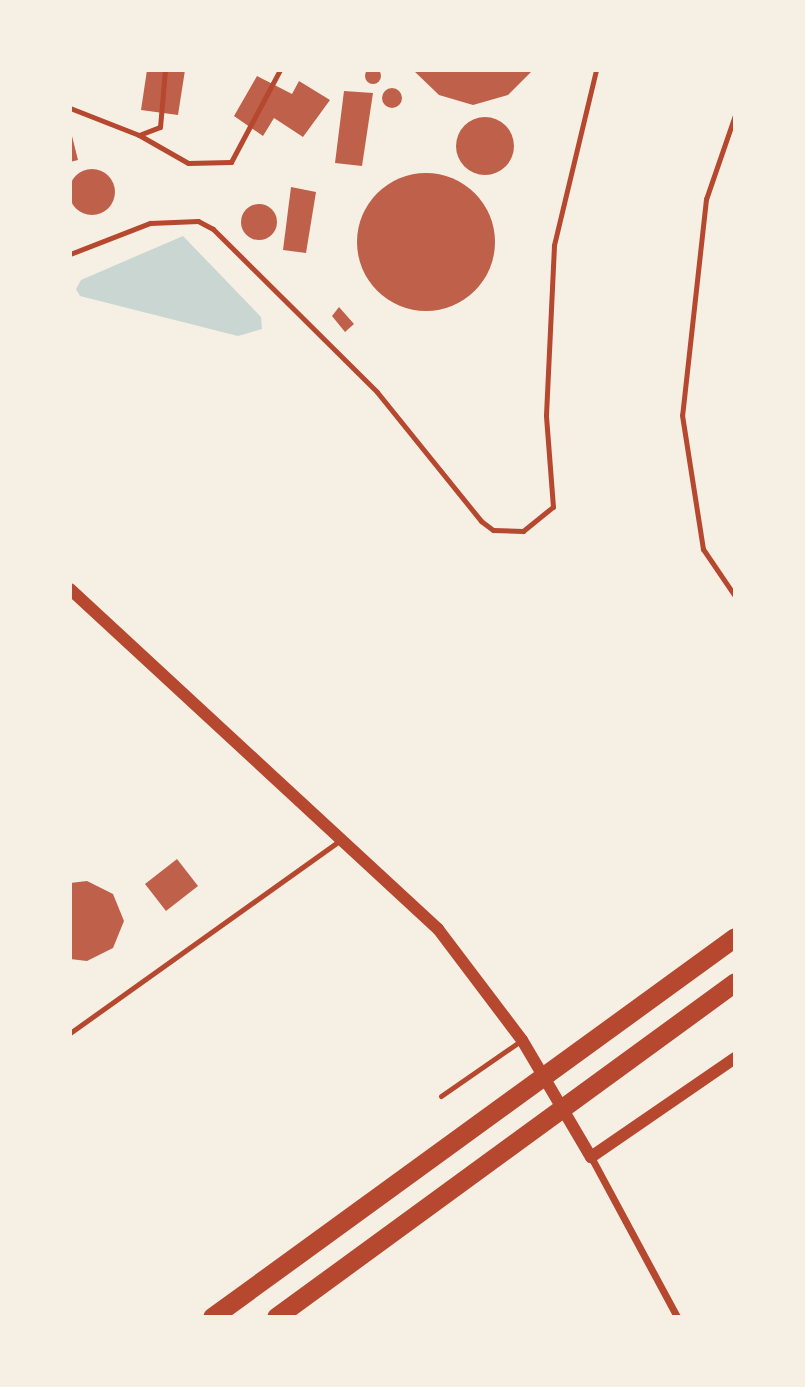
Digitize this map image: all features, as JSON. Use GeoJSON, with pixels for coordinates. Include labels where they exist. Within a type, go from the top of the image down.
{"type":"FeatureCollection","features":[{"type":"Feature","properties":{"kind":"highway"},"geometry":{"type":"LineString","coordinates":[[212,1317],[735,937]]}},
{"type":"Feature","properties":{"kind":"highway"},"geometry":{"type":"LineString","coordinates":[[276,1317],[735,982]]}},
{"type":"Feature","properties":{"kind":"street"},"geometry":{"type":"LineString","coordinates":[[70,590],[438,929],[522,1040],[591,1157],[677,1317]]}},
{"type":"Feature","properties":{"kind":"street"},"geometry":{"type":"LineString","coordinates":[[591,1157],[735,1058]]}},
{"type":"Feature","properties":{"kind":"lane"},"geometry":{"type":"LineString","coordinates":[[139,135],[160,127],[165,70]]}},
{"type":"Feature","properties":{"kind":"lane"},"geometry":{"type":"LineString","coordinates":[[70,108],[139,135],[188,163],[231,162],[280,70]]}},
{"type":"Feature","properties":{"kind":"lane"},"geometry":{"type":"LineString","coordinates":[[70,254],[150,223],[198,221],[213,229],[377,392],[481,521],[493,530],[523,531],[553,507],[546,415],[554,245],[596,70]]}},
{"type":"Feature","properties":{"kind":"lane"},"geometry":{"type":"LineString","coordinates":[[735,116],[706,199],[682,415],[703,549],[735,596]]}},
{"type":"Feature","properties":{"kind":"lane"},"geometry":{"type":"LineString","coordinates":[[70,1033],[342,839]]}},
{"type":"Feature","properties":{"kind":"lane"},"geometry":{"type":"LineString","coordinates":[[441,1096],[522,1040]]}},
{"type":"Feature","properties":{"kind":"shaded area"},"geometry":{"type":"Polygon","coordinates":[[[183,236],[261,317],[262,329],[238,336],[80,296],[76,289],[81,280],[183,236]]]}},
{"type":"Feature","properties":{"kind":"building"},"geometry":{"type":"Polygon","coordinates":[[[370,68],[376,68],[381,76],[379,82],[370,84],[365,79],[365,73],[370,68]]]}},
{"type":"Feature","properties":{"kind":"building"},"geometry":{"type":"Polygon","coordinates":[[[147,70],[185,70],[178,115],[141,110],[147,70]]]}},
{"type":"Feature","properties":{"kind":"building"},"geometry":{"type":"Polygon","coordinates":[[[413,70],[533,70],[508,95],[473,105],[439,95],[413,70]]]}},
{"type":"Feature","properties":{"kind":"building"},"geometry":{"type":"Polygon","coordinates":[[[257,76],[292,94],[299,81],[330,100],[303,137],[274,118],[263,136],[234,116],[257,76]]]}},
{"type":"Feature","properties":{"kind":"building"},"geometry":{"type":"Polygon","coordinates":[[[392,88],[399,91],[402,98],[399,105],[392,108],[385,105],[382,98],[385,91],[392,88]]]}},
{"type":"Feature","properties":{"kind":"building"},"geometry":{"type":"Polygon","coordinates":[[[344,91],[373,93],[362,166],[335,163],[344,91]]]}},
{"type":"Feature","properties":{"kind":"building"},"geometry":{"type":"Polygon","coordinates":[[[485,117],[501,122],[509,130],[514,146],[509,162],[501,170],[485,175],[469,170],[461,162],[456,146],[461,130],[469,122],[485,117]]]}},
{"type":"Feature","properties":{"kind":"building"},"geometry":{"type":"Polygon","coordinates":[[[70,128],[78,160],[70,162],[70,128]]]}},
{"type":"Feature","properties":{"kind":"building"},"geometry":{"type":"Polygon","coordinates":[[[92,169],[108,176],[115,192],[108,208],[92,215],[76,208],[69,192],[76,176],[92,169]]]}},
{"type":"Feature","properties":{"kind":"building"},"geometry":{"type":"Polygon","coordinates":[[[426,173],[453,178],[475,193],[490,215],[495,242],[490,269],[475,291],[453,306],[426,311],[399,306],[377,291],[362,269],[357,242],[362,215],[377,193],[399,178],[426,173]]]}},
{"type":"Feature","properties":{"kind":"building"},"geometry":{"type":"Polygon","coordinates":[[[291,187],[316,192],[306,253],[283,250],[291,187]]]}},
{"type":"Feature","properties":{"kind":"building"},"geometry":{"type":"Polygon","coordinates":[[[259,204],[271,210],[277,222],[271,234],[259,240],[247,234],[241,222],[247,210],[259,204]]]}},
{"type":"Feature","properties":{"kind":"building"},"geometry":{"type":"Polygon","coordinates":[[[339,307],[354,324],[345,332],[332,316],[339,307]]]}},
{"type":"Feature","properties":{"kind":"building"},"geometry":{"type":"Polygon","coordinates":[[[177,859],[198,886],[166,911],[145,884],[177,859]]]}},
{"type":"Feature","properties":{"kind":"building"},"geometry":{"type":"Polygon","coordinates":[[[87,881],[113,894],[124,921],[113,948],[87,961],[70,959],[70,883],[87,881]]]}}]}
